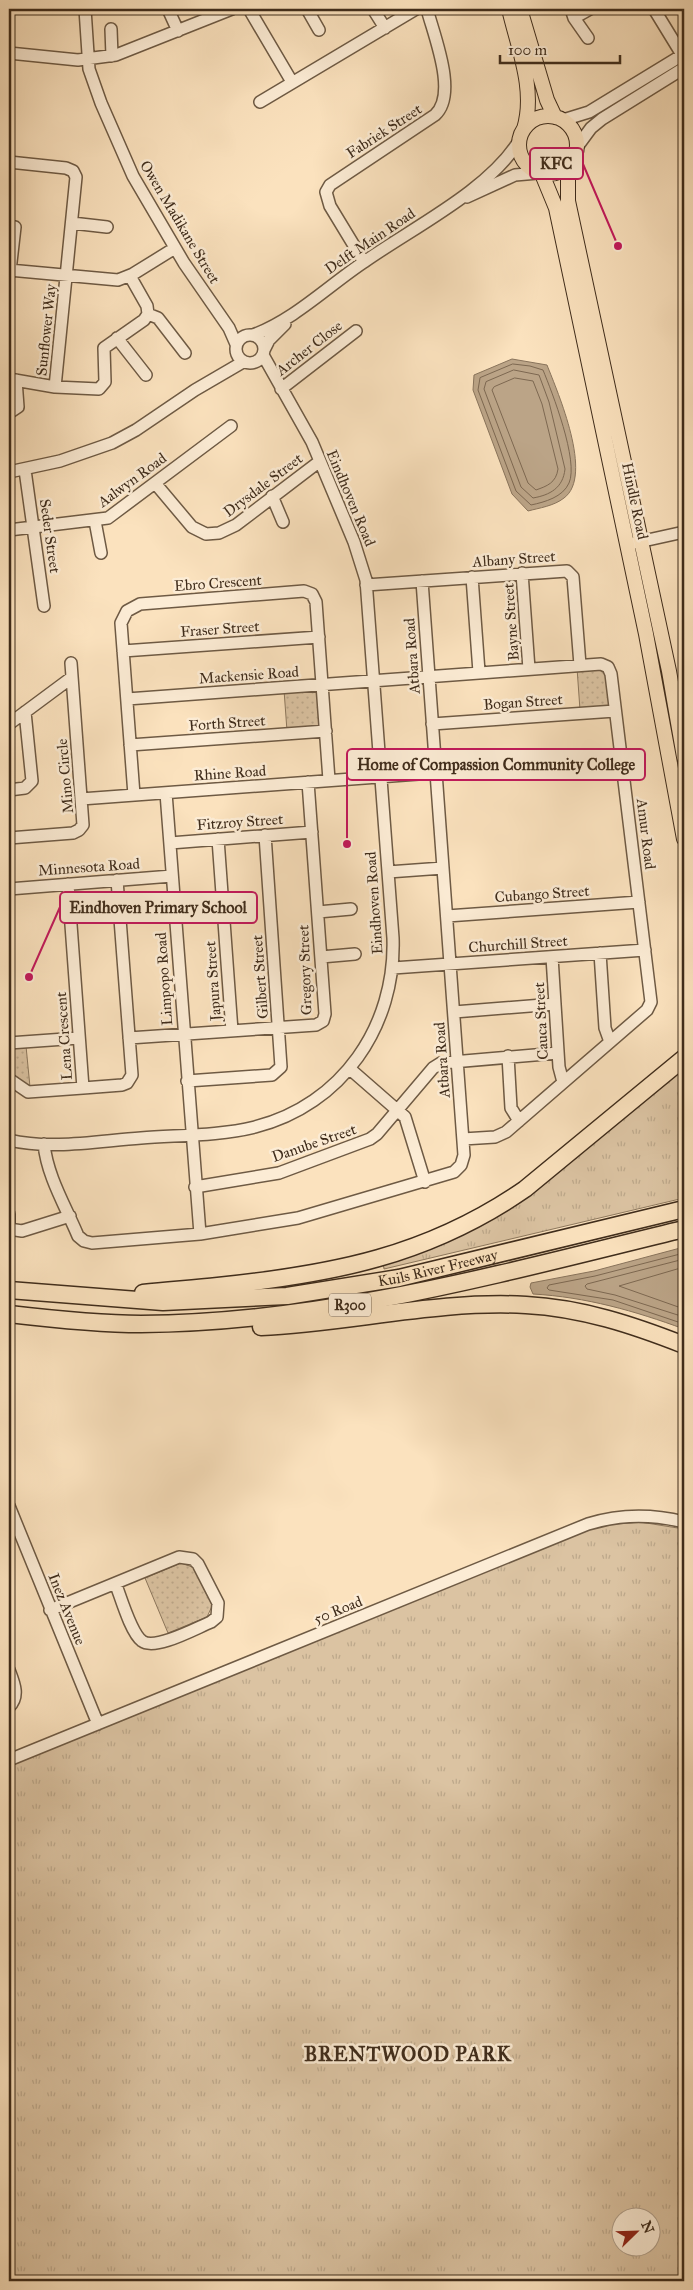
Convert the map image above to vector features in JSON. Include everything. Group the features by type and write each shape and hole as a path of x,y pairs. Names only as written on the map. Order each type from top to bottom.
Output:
{"highway":[{"path":"118,1299 144,1293 218,1286 321,1272 401,1252 451,1233 499,1207 525,1189 684,1058"},
{"name":"Kuils River Freeway","path":"9,1290 163,1302 218,1301 330,1290 399,1278 684,1209"},
{"name":"Kuils River Freeway","path":"9,1314 92,1322 165,1323 263,1316 392,1298 684,1229"},
{"path":"165,1323 197,1330 268,1327 466,1306 525,1305 577,1311 614,1320 684,1345"}],"main road":[{"path":"509,9 528,88 528,114 522,135 521,156 531,169 540,173 552,174 562,171 575,154 574,131 559,118 546,100 520,9"},
{"path":"522,135 538,118 559,118"},
{"name":"Hindle Road","path":"575,154 568,180 568,201 634,543 646,634 684,839"},
{"name":"Hindle Road","path":"540,173 556,208 634,543 669,671 684,757"}],"street":[{"name":"Owen Madikane Street","path":"85,9 88,58 98,96 132,176 175,248 215,306 236,346"},
{"path":"168,9 178,31"},
{"path":"9,53 78,60 112,56 135,49 232,9"},
{"path":"249,9 292,82"},
{"path":"307,9 319,30"},
{"path":"373,9 385,28"},
{"path":"260,102 416,9"},
{"name":"Fabriek Street","path":"364,262 330,206 326,192 330,185 435,115 443,106 446,91 441,61 427,9"},
{"path":"588,38 573,14 590,9"},
{"path":"559,118 588,112 684,55 654,9"},
{"path":"111,29 112,56"},
{"path":"575,154 591,128 602,119 684,68"},
{"name":"Delft Main Road","path":"250,335 302,307 364,262 456,202 506,160 522,135"},
{"name":"Sunflower Way","path":"9,162 66,168 73,171 76,180 55,387"},
{"name":"Delft Main Road","path":"456,202 515,176 540,173"},
{"path":"72,223 107,226"},
{"path":"15,227 10,270 113,281 130,276 175,248"},
{"path":"9,413 18,407 13,379 55,387 93,390 102,388 105,379 103,351 106,346 144,320 148,314 147,306 130,276"},
{"name":"Owen Madikane Street","path":"215,306 250,335"},
{"name":"Delft Main Road","path":"263,353 268,340 302,307"},
{"path":"148,314 158,318 185,353"},
{"name":"Archer Close","path":"280,387 356,331"},
{"path":"9,472 60,462 112,443 151,420 195,390 246,363 258,362 263,353 261,341 250,335 239,340 226,361 204,379 195,390"},
{"path":"117,338 146,375"},
{"path":"236,346 237,356 246,363"},
{"name":"Eindhoven Road","path":"9,1140 44,1144 191,1134 240,1130 279,1119 313,1101 350,1069 367,1045 380,1020 388,995 392,968 393,938 366,585 357,548 320,461 304,427 280,387 263,353"},
{"name":"Eindhoven Road","path":"246,363 280,387"},
{"name":"Aalwyn Road","path":"9,530 96,521 112,516 231,426"},
{"name":"Drysdale Street","path":"155,483 181,517 192,527 206,534 219,533 231,528 320,461"},
{"name":"Seder Street","path":"25,470 44,606"},
{"path":"272,496 283,522"},
{"path":"96,521 101,553"},
{"path":"634,543 684,532"},
{"name":"Albany Street","path":"366,585 565,570 572,574 580,665"},
{"name":"Bayne Street","path":"522,573 529,669"},
{"path":"472,577 479,672"},
{"name":"Atbara Road","path":"44,1144 48,1165 78,1236 89,1243 200,1234 298,1218 425,1182 450,1174 458,1169 464,1158 463,1139 422,581"},
{"name":"Ebro Crescent","path":"134,795 121,623 127,611 135,605 295,592 307,592 314,596 319,637 329,780"},
{"name":"Fraser Street","path":"123,651 319,637"},
{"name":"Mino Circle","path":"9,838 76,832 83,822 71,678 72,663"},
{"name":"Amur Road","path":"373,680 601,664 608,667 610,672 651,996 650,1005 564,1082 498,1136 463,1139"},
{"path":"9,724 71,678"},
{"name":"Mackensie Road","path":"127,699 373,680"},
{"name":"Bogan Street","path":"432,724 616,711"},
{"path":"9,790 25,788 32,781 25,712"},
{"name":"Forth Street","path":"130,746 326,731"},
{"name":"Rhine Road","path":"82,799 621,759"},
{"name":"Gregory Street","path":"129,1038 316,1025 323,1021 325,1014 308,782"},
{"name":"Limpopo Road","path":"166,792 191,1134"},
{"name":"Fitzroy Street","path":"170,843 312,832"},
{"name":"Gilbert Street","path":"187,1081 276,1074 282,1065 265,836"},
{"name":"Japura Street","path":"218,839 232,1031"},
{"path":"388,872 443,868"},
{"name":"Minnesota Road","path":"9,888 172,876"},
{"name":"Lena Crescent","path":"68,884 83,1088 122,1085 129,1081 132,1075 117,880"},
{"name":"Cubango Street","path":"447,916 639,902"},
{"path":"318,912 351,909"},
{"name":"Churchill Street","path":"392,968 645,950"},
{"path":"600,953 605,1028 610,1042"},
{"path":"321,957 355,954"},
{"name":"Cauca Street","path":"552,956 558,1053 560,1073 564,1082"},
{"path":"454,1012 555,1004"},
{"path":"9,1043 79,1038"},
{"name":"Danube Street","path":"195,1187 279,1173 360,1143 377,1134 436,1065 445,1061 558,1053"},
{"path":"508,1056 512,1108 518,1121"},
{"path":"350,1069 397,1110 408,1123 425,1182"},
{"path":"9,1079 28,1092 83,1088"},
{"path":"191,1134 200,1234"},
{"path":"9,1214 9,1224"},
{"path":"9,1229 22,1231 70,1216"},
{"name":"Inez Avenue","path":"9,1506 98,1724"},
{"name":"50 Road","path":"9,1760 588,1524 623,1516 665,1517 684,1522"},
{"path":"50,1610 179,1557 193,1559 198,1564 218,1603 217,1617 211,1622 158,1644 147,1644 136,1635 116,1584"},
{"path":"9,1670 16,1694 15,1700 9,1707"}],"green space":[{"path":"577,668 605,668 611,703 609,707 580,710"},
{"path":"284,690 318,690 320,727 287,731"},
{"path":"26,1046 30,1087 9,1074 9,1048"},
{"path":"684,1066 684,1198 384,1269 383,1263 441,1245 475,1228 507,1208 538,1187 598,1140"},
{"path":"640,1522 684,1529 684,2281 9,2281 9,1766 590,1529 614,1524"},
{"path":"181,1563 195,1568 213,1604 207,1617 168,1633 145,1578"}],"water":[{"path":"512,359 547,365 559,394 575,454 576,472 572,487 564,498 551,505 528,511 512,494 473,390 474,375"},
{"path":"684,1247 684,1329 610,1306 572,1298 533,1294 530,1287 531,1283 594,1271"}],"place":[{"name":"KFC","path":"618,246"},
{"name":"Home of Compassion Community College","path":"347,844"},
{"name":"Eindhoven Primary School","path":"29,977"}],"district":[{"name":"BRENTWOOD PARK","path":"408,2054"}]}
